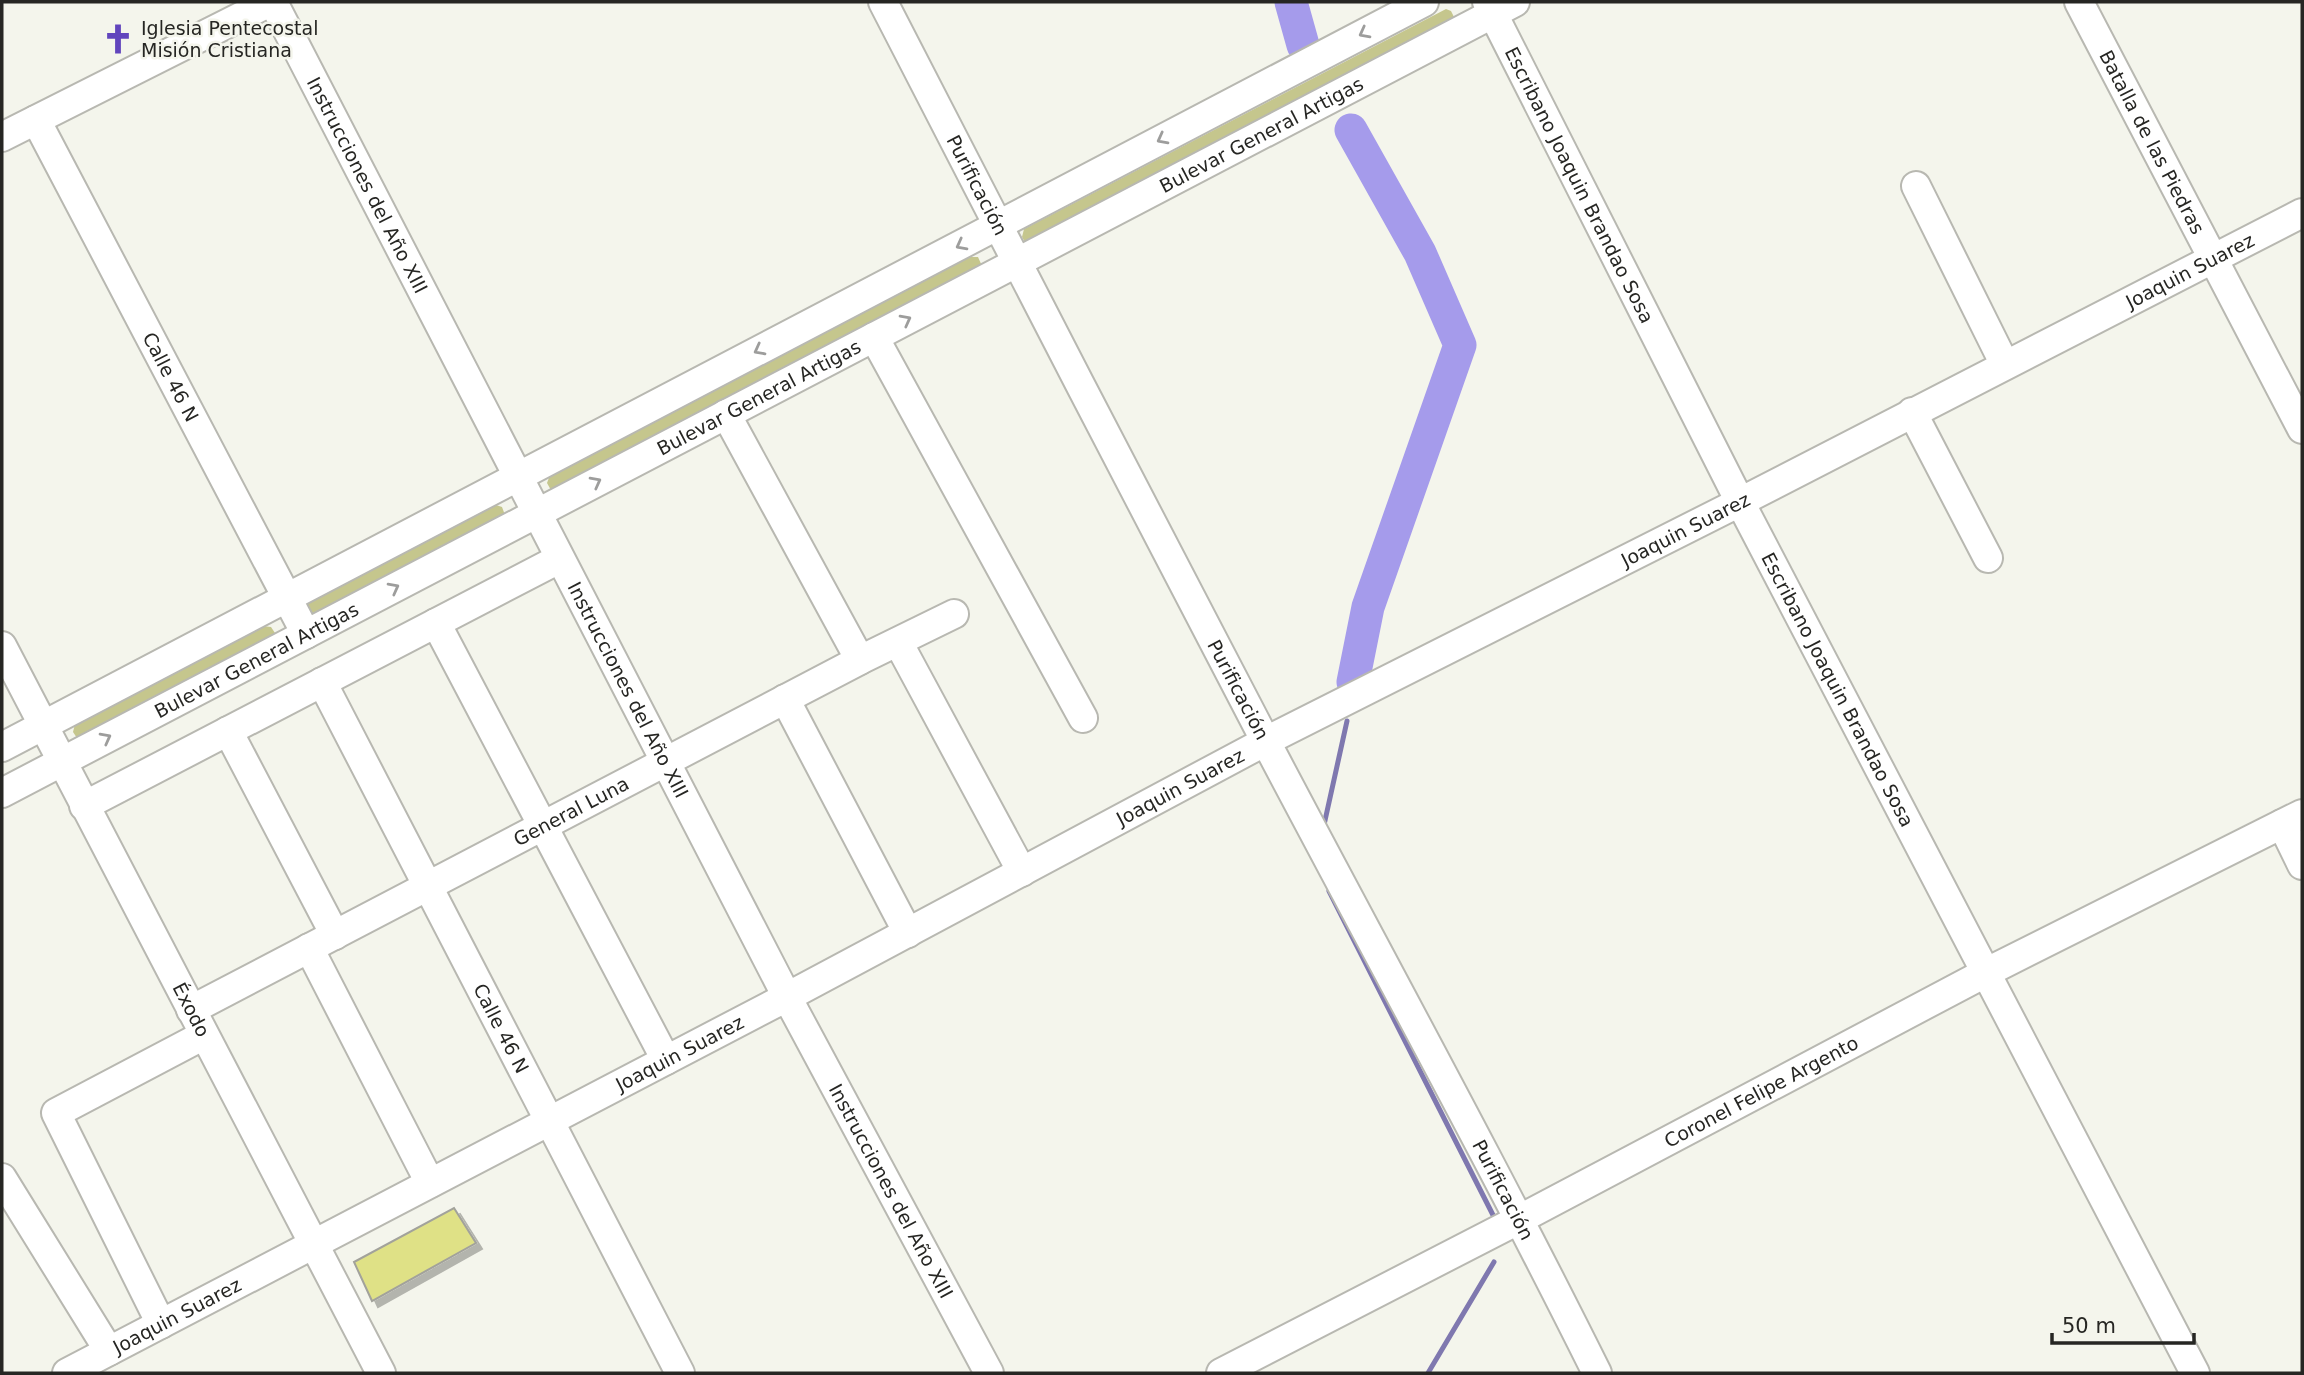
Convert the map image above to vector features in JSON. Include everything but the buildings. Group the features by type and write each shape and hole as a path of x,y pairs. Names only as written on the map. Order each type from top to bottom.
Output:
{"street":[{"path":"2,137 271,2"},
{"name":"Instrucciones del Año XIII","path":"271,2 787,997 989,1373"},
{"name":"Purificación","path":"883,2 1266,741 1520,1219 1597,1373"},
{"name":"Bulevar General Artigas","path":"2,747 1424,2"},
{"name":"Batalla de las Piedras","path":"2079,2 2302,429"},
{"name":"Bulevar General Artigas","path":"2,793 874,337 1498,6"},
{"name":"Escribano Joaquin Brandao Sosa","path":"1498,6 1740,502 2195,1373"},
{"name":"Calle 46 N","path":"36,120 306,634"},
{"path":"1916,186 2005,365"},
{"name":"Joaquin Suarez","path":"74,1371 787,997 1266,741 1740,502 2302,213"},
{"path":"874,337 1083,718"},
{"path":"1912,412 1988,558"},
{"path":"726,414 860,660"},
{"path":"84,806 559,559"},
{"name":"General Luna","path":"161,1324 55,1113 309,948 860,660 954,614"},
{"path":"436,623 666,1060"},
{"path":"898,642 1022,872"},
{"name":"Éxodo","path":"2,646 381,1373"},
{"name":"Calle 46 N","path":"322,682 680,1373"},
{"path":"785,699 908,933"},
{"path":"228,731 335,935"},
{"path":"2292,819 2302,865"},
{"name":"Coronel Felipe Argento","path":"1221,1373 1520,1219 1987,972 2292,819"},
{"path":"309,948 430,1183"},
{"path":"2,1178 109,1351"}],"green space":[{"path":"1446,9 1451,11 1455,19 1026,244 1022,237 1024,229"},
{"path":"968,257 978,257 982,266 552,492 547,483 550,475"},
{"path":"496,505 502,507 505,515 315,617 309,616 305,609 309,601"},
{"path":"263,626 271,627 275,633 273,640 77,738 73,732 75,724"}],"waterway":[{"path":"1291,2 1303,45"},
{"path":"1351,130 1420,253 1460,345 1368,607 1353,682"},
{"path":"1324,825 1347,721"},
{"path":"1329,891 1495,1219"},
{"path":"1428,1373 1494,1262"}],"place":[{"name":"Iglesia Pentecostal Misión Cristiana","path":"118,39"}]}
